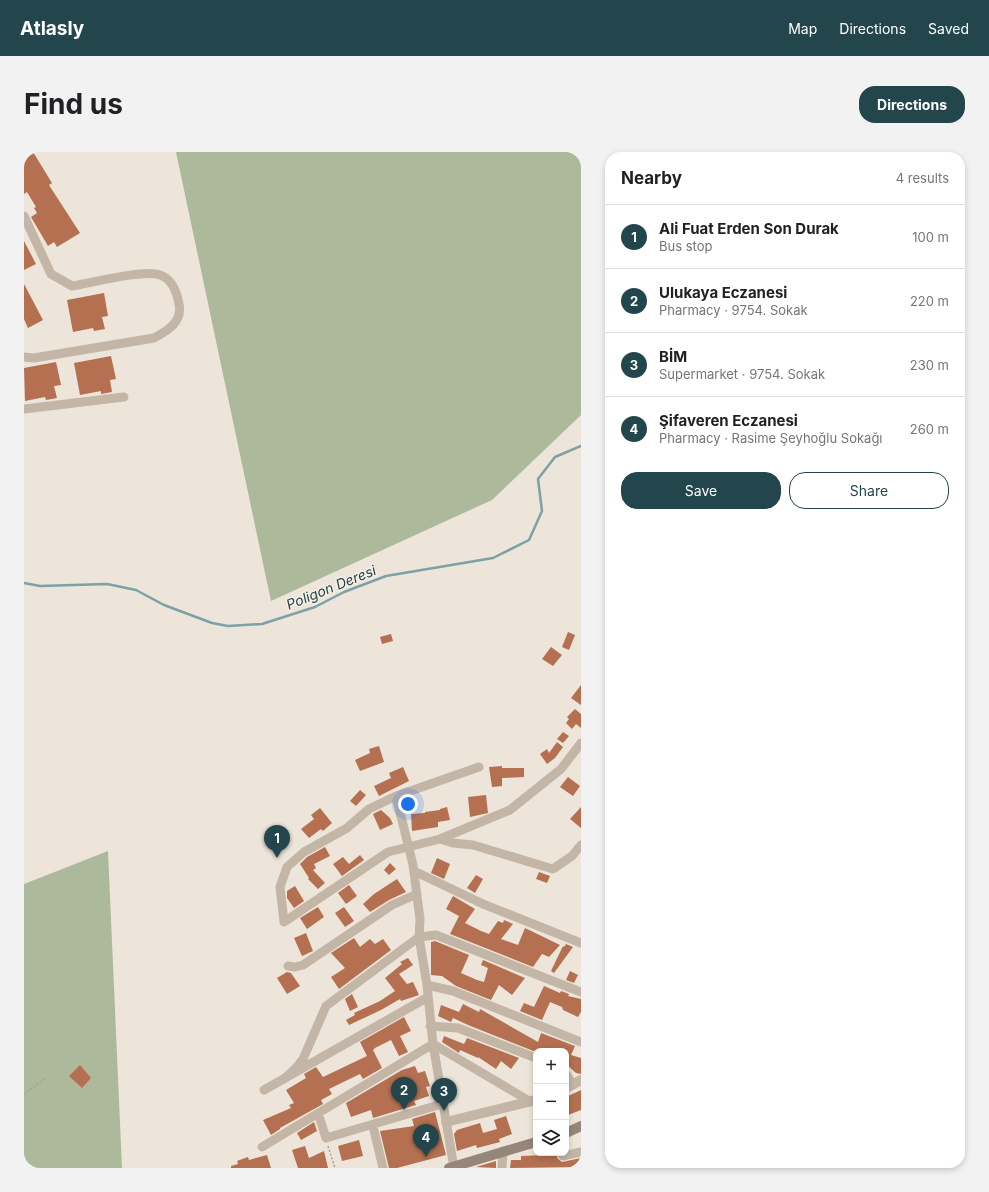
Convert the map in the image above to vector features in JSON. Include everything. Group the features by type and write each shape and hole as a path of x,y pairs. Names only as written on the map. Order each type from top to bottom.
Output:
{"main road":[{"path":"569,1132 581,1126"},
{"path":"452,1168 533,1143"}],"street":[{"path":"24,216 52,274 63,281 72,286 146,273 160,275 170,282 177,293 180,309 176,323 168,330 154,338 34,358 24,356"},
{"path":"24,409 124,397"},
{"path":"479,767 396,796 369,809 347,828 304,852 287,866 280,887 284,922 388,852 440,839 510,810 561,768 581,743"},
{"path":"396,796 414,871 420,919 418,937 427,985 430,1026 452,1168"},
{"path":"440,839 453,843 473,845 553,869 572,856 581,845"},
{"path":"414,871 484,904 581,944"},
{"path":"288,966 294,967 304,965 392,905 417,894"},
{"path":"285,1078 303,1059 326,1006 418,937 436,936 581,992"},
{"path":"427,985 453,991 581,1042"},
{"path":"264,1090 428,997"},
{"path":"430,1026 458,1028 533,1057"},
{"path":"433,1044 533,1101"},
{"path":"262,1146 318,1114 433,1044"},
{"path":"446,1122 533,1101"},
{"path":"318,1114 326,1138 373,1126 442,1104"},
{"path":"373,1126 383,1168"},
{"path":"502,1168 503,1152"},
{"path":"569,1155 581,1152"}],"path":[{"path":"24,1094 46,1078"},
{"path":"326,1138 335,1168"}],"green space":[{"path":"176,152 581,152 581,415 492,500 271,601"},
{"path":"108,851 122,1168 24,1168 24,884"}],"building":[{"path":"24,152 33,152 52,183 49,185 80,233 57,247 54,242 48,246 31,217 37,213 34,208 36,207 27,192 24,194"},
{"path":"24,241 36,264 24,270"},
{"path":"24,284 43,320 28,328 24,319"},
{"path":"104,293 108,316 102,317 105,329 94,331 93,328 73,332 67,300"},
{"path":"111,356 116,379 110,380 112,392 101,394 101,391 80,395 74,363"},
{"path":"56,362 61,385 54,386 57,398 46,400 45,397 25,401 24,368"},
{"path":"568,632 575,635 569,650 562,647"},
{"path":"391,634 393,641 382,644 380,637"},
{"path":"551,647 562,655 553,666 542,659"},
{"path":"581,685 581,705 571,698"},
{"path":"575,709 581,714 581,728 576,724 572,729 566,723 569,719 567,717"},
{"path":"563,732 569,736 563,743 557,739"},
{"path":"557,742 563,747 555,758 547,764 540,754 547,749 549,753"},
{"path":"379,746 384,762 360,771 355,760 370,753 369,749"},
{"path":"502,766 502,768 524,768 524,777 502,778 502,786 492,787 489,767"},
{"path":"403,767 409,781 379,796 374,786 391,778 389,773"},
{"path":"568,777 580,786 573,796 560,787"},
{"path":"360,790 366,795 356,806 350,801"},
{"path":"486,795 488,813 470,817 468,797"},
{"path":"447,807 450,820 438,822 438,827 412,831 411,814 425,813"},
{"path":"581,807 581,828 570,819"},
{"path":"320,808 332,823 323,831 321,829 309,838 301,829 314,819 311,815"},
{"path":"381,810 390,818 393,824 380,830 373,814"},
{"path":"325,847 330,856 314,864 316,868 313,870 325,883 318,889 308,879 309,878 300,864 307,857"},
{"path":"360,855 364,860 342,876 333,864 343,857 349,864"},
{"path":"437,858 450,864 444,879 431,873"},
{"path":"390,863 396,869 389,875 384,870"},
{"path":"539,872 550,876 547,883 536,879"},
{"path":"476,875 483,879 475,893 467,888"},
{"path":"397,879 406,892 389,900 370,912 363,904 374,894"},
{"path":"349,885 357,896 346,904 338,893"},
{"path":"295,886 304,901 294,908 287,898 287,891"},
{"path":"453,896 475,909 465,923 481,931 489,934 498,921 503,923 504,920 513,924 501,939 518,945 525,928 560,945 549,957 542,954 533,967 450,934 459,916 446,909"},
{"path":"318,907 324,917 307,929 300,918"},
{"path":"344,907 354,921 345,927 335,913"},
{"path":"306,933 313,951 302,956 294,938"},
{"path":"354,938 360,947 370,939 375,944 383,939 391,950 339,989 331,977 345,968 331,953"},
{"path":"435,941 469,955 461,973 477,980 484,982 488,968 481,965 483,960 525,978 512,995 499,985 491,1000 456,986 442,976 431,975 431,942"},
{"path":"566,944 573,947 554,973 551,971 563,946 564,947"},
{"path":"408,958 413,965 399,974 407,984 413,982 419,995 401,1001 400,999 349,1025 346,1020 355,1015 354,1013 380,1001 395,991 385,978 402,964 400,962"},
{"path":"570,971 578,975 574,983 566,980"},
{"path":"287,972 291,973 300,986 287,994 277,978"},
{"path":"544,986 560,993 561,991 569,994 568,996 581,999 581,1012 578,1017 563,1010 562,1007 550,1002 542,1020 520,1011 524,1003 534,1007"},
{"path":"352,994 358,1007 350,1011 345,999"},
{"path":"463,1004 479,1012 480,1009 538,1042 541,1033 575,1046 571,1055 581,1058 581,1074 576,1073 569,1067 569,1048 533,1048 533,1051 453,1018 451,1022 438,1016 441,1005 459,1012"},
{"path":"404,1017 411,1031 400,1036 408,1052 399,1056 391,1040 375,1048 373,1050 382,1068 363,1079 360,1074 329,1089 332,1094 321,1100 323,1104 280,1128 271,1135 263,1120 291,1108 289,1105 294,1103 286,1090 306,1078 304,1074 316,1067 323,1077 367,1056 360,1042"},
{"path":"444,1036 464,1044 467,1038 519,1058 511,1069 501,1061 496,1069 478,1057 460,1050 459,1053 442,1042"},
{"path":"80,1065 91,1078 82,1088 69,1076"},
{"path":"415,1066 418,1073 425,1071 430,1086 426,1087 429,1096 414,1101 416,1105 373,1118 371,1110 351,1117 346,1103 402,1070"},
{"path":"581,1090 581,1110 569,1115 569,1096"},
{"path":"435,1112 446,1155 397,1168 389,1168 380,1131 414,1126 412,1119"},
{"path":"506,1116 512,1134 499,1139 500,1142 477,1148 476,1145 457,1151 454,1134 457,1130 480,1123 483,1133 497,1129 494,1120"},
{"path":"314,1122 317,1131 301,1140 297,1133"},
{"path":"359,1140 363,1156 342,1161 338,1146"},
{"path":"305,1146 309,1158 324,1151 328,1168 298,1168 292,1150"},
{"path":"267,1155 271,1168 231,1168 231,1166 238,1164 237,1161 248,1157 249,1160"},
{"path":"521,1156 557,1156 557,1158 562,1162 581,1158 581,1167 510,1168 511,1160 521,1160"},
{"path":"496,1161 496,1168 476,1167"}],"waterway":[{"name":"Poligon Deresi","path":"24,583 40,586 107,584 136,590 164,605 212,623 228,626 262,624 315,607 344,592 386,576 493,558 529,540 542,511 538,479 555,457 581,446"}],"place":[{"name":"Ali Fuat Erden Son Durak","path":"277,858"},
{"name":"Ulukaya Eczanesi","path":"404,1110"},
{"name":"BİM","path":"444,1111"},
{"name":"Şifaveren Eczanesi","path":"426,1157"}]}
